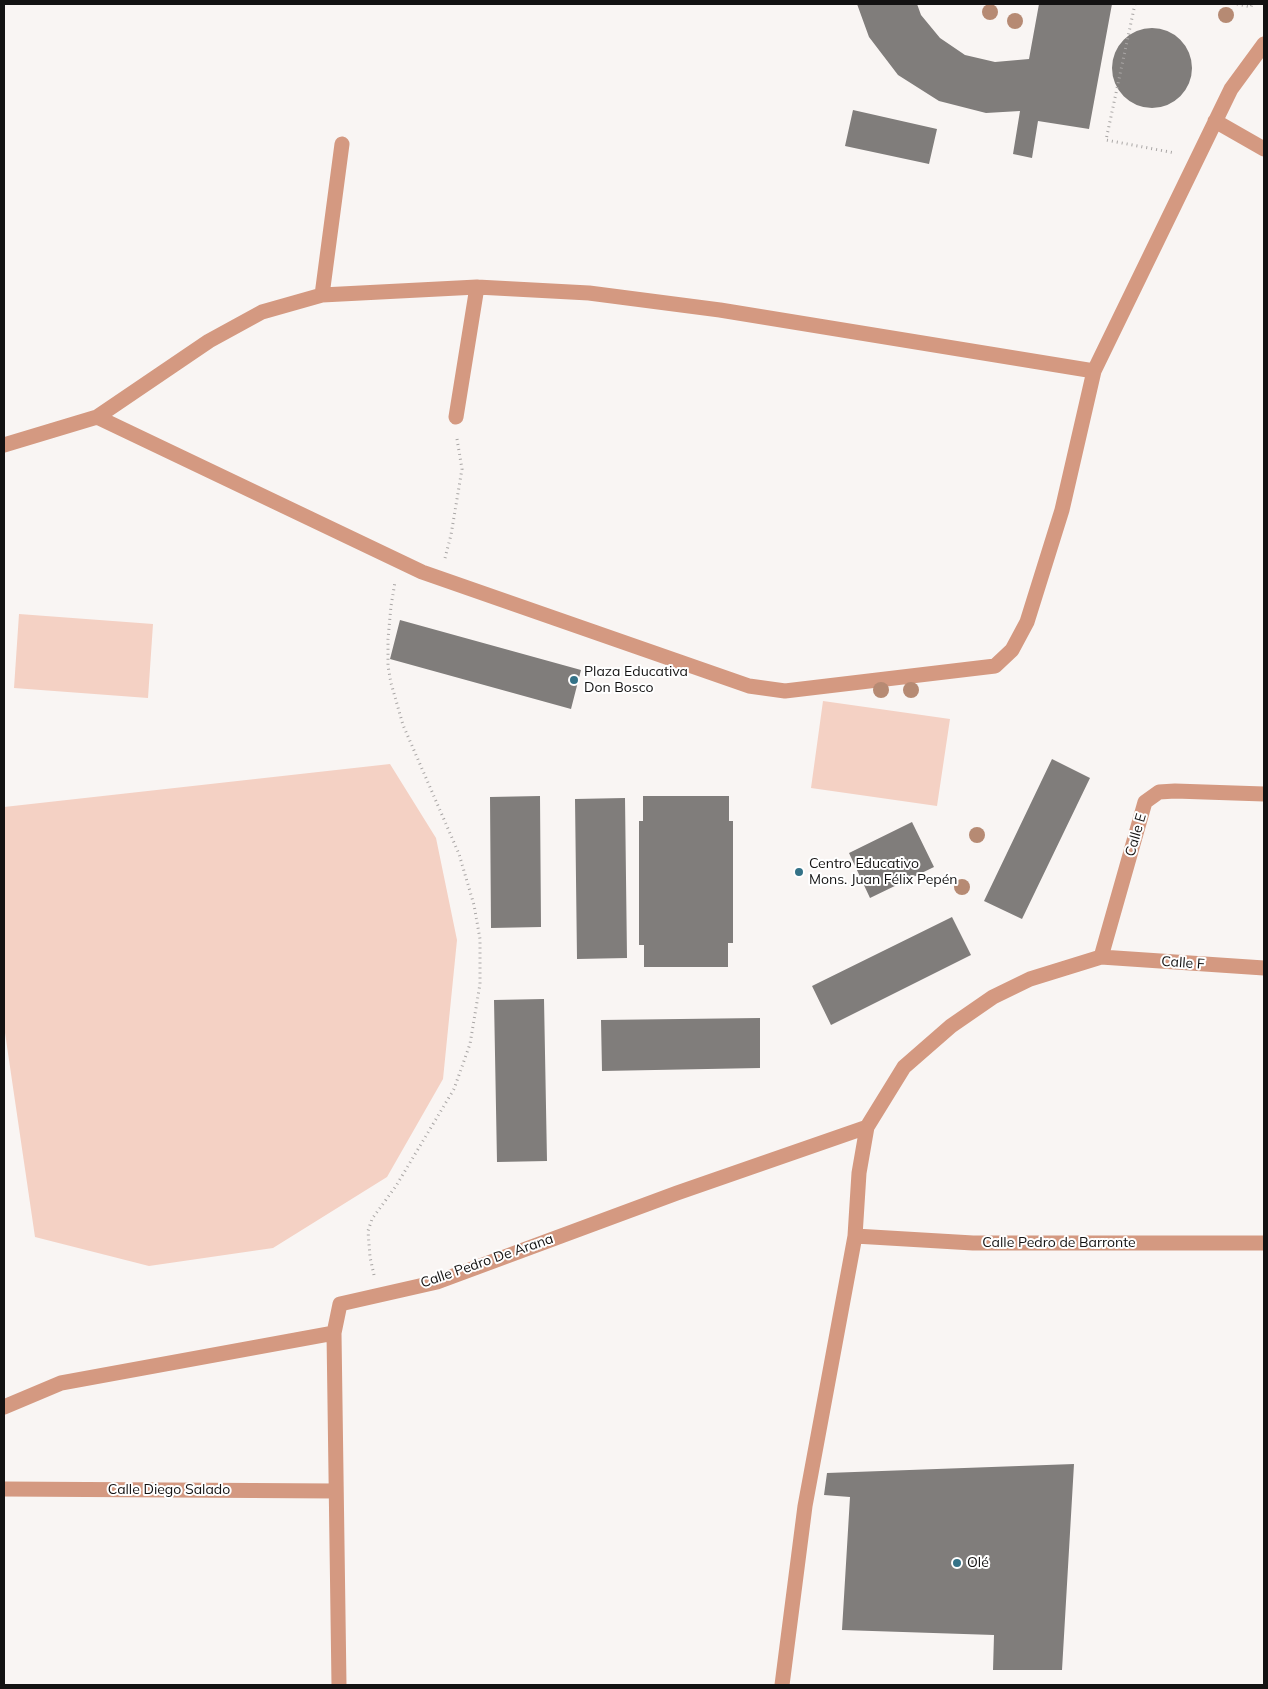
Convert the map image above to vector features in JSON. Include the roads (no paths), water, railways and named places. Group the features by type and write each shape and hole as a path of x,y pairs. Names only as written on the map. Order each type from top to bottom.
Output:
{"street":[{"path":"97,418 422,572 749,686 785,692 995,666 1012,650 1028,622 1062,510 1094,371 1231,89 1264,44"},
{"path":"1215,121 1264,149"},
{"path":"322,295 342,144"},
{"path":"4,445 97,418 209,340 262,312 322,295 477,287 589,293 720,310 1094,371"},
{"path":"456,418 477,287"},
{"name":"Calle E","path":"1102,957 1145,802 1159,792 1264,794"},
{"path":"782,1685 805,1506 855,1236 859,1173 867,1127 904,1067 951,1026 993,997 1030,979 1102,957"},
{"name":"Calle F","path":"1102,957 1264,968"},
{"name":"Calle Pedro De Arana","path":"334,1333 340,1304 437,1282 677,1193 867,1127"},
{"name":"Calle Pedro de Barronte","path":"855,1236 973,1243 1264,1243"},
{"path":"4,1407 61,1383 334,1333 339,1685"},
{"name":"Calle Diego Salado","path":"4,1489 335,1491"}],"place":[{"name":"Plaza Educativa Don Bosco","path":"574,680"},
{"name":"Centro Educativo Mons. Juan Félix Pepén","path":"799,872"},
{"name":"Olé","path":"957,1563"}]}
